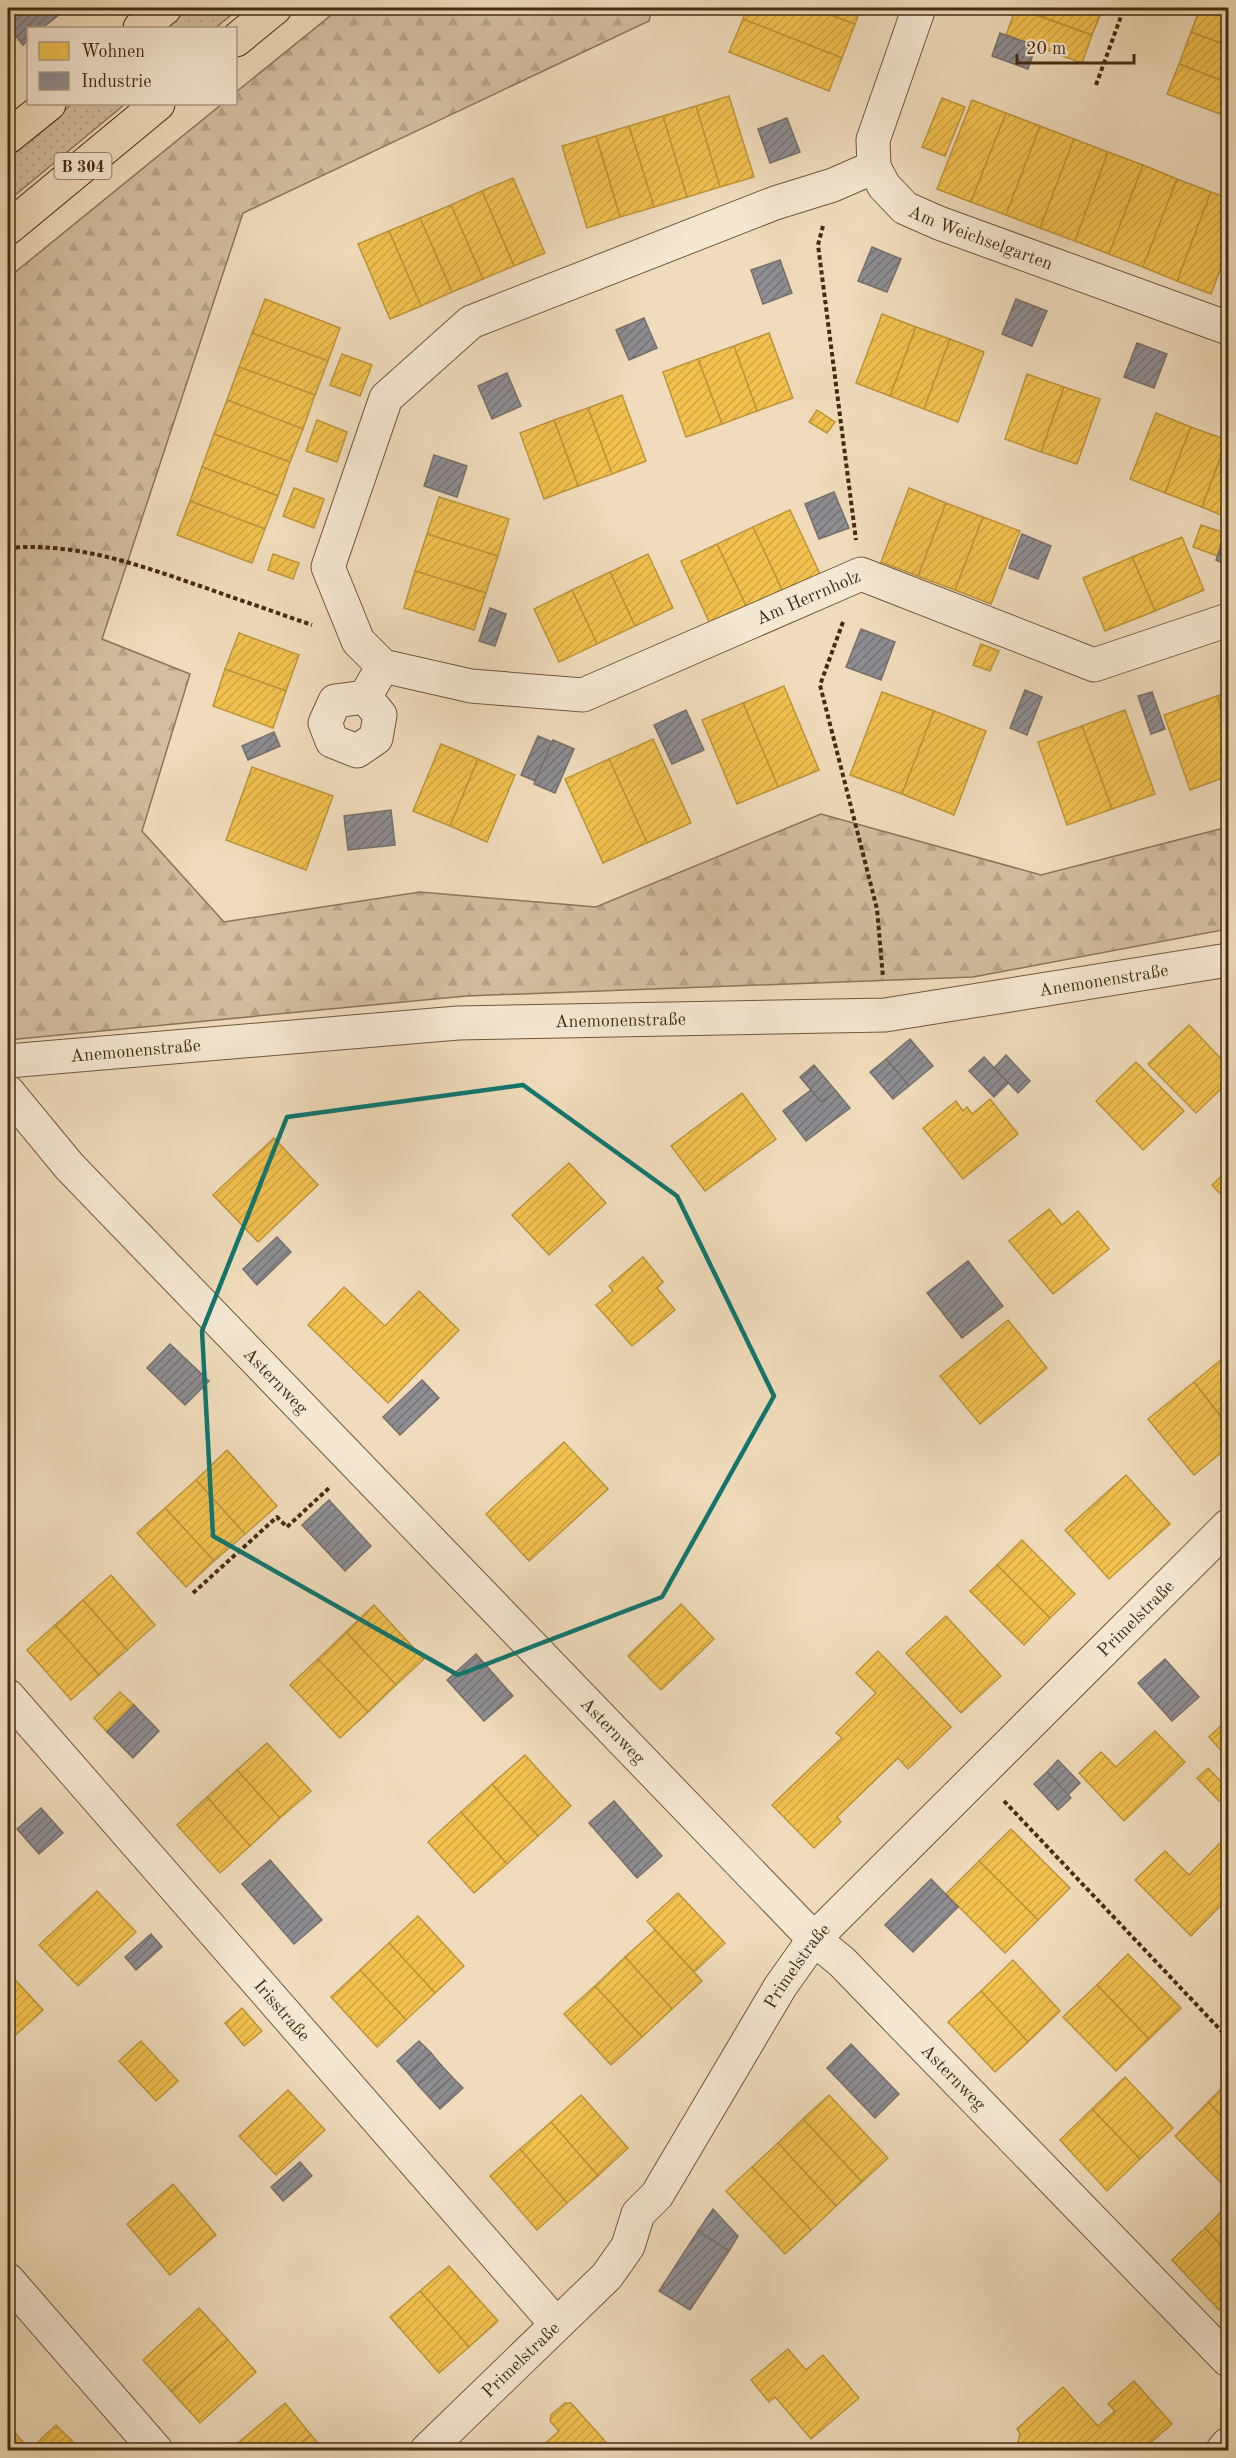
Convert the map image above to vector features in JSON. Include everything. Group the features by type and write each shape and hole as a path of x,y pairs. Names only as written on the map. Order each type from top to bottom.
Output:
{"main road":[{"path":"141,27 165,8"},
{"path":"237,39 274,8"},
{"path":"8,137 48,105"},
{"name":"B 304","path":"8,228 157,105"}],"street":[{"path":"364,697 383,666 358,641 327,567 386,398 471,322 775,203 833,185 874,167 873,140 919,8"},
{"name":"Am Weichselgarten","path":"874,167 884,186 904,208 939,223 1228,328"},
{"name":"Am Herrnholz","path":"383,666 471,686 583,695 861,574 1094,665 1228,620"},
{"name":"Anemonenstraße","path":"8,1061 458,1023 885,1015 1228,960"},
{"name":"Asternweg","path":"8,1092 69,1166 814,1939 843,1962 1228,2360"},
{"name":"Primelstraße","path":"427,2451 607,2276 628,2246 638,2214 657,2195 780,1987 814,1939 1228,1526"},
{"name":"Irisstraße","path":"8,1696 556,2324"},
{"path":"8,2280 156,2451"},
{"path":"1223,2451 1228,2444"}],"path":[{"path":"1096,85 1124,8"},
{"path":"833,185 818,245 861,574 820,685 877,909 885,1015"},
{"path":"8,548 36,545 97,553 171,576 358,641"},
{"path":"193,1593 277,1517 287,1527 333,1484"},
{"path":"1002,1800 1228,2037"}],"highlighted area":[{"path":"523,1085 677,1196 774,1396 662,1597 458,1675 213,1536 202,1331 287,1117"}],"green space":[{"path":"187,8 240,8 216,27 163,27"},
{"path":"340,8 652,8 649,21 243,213 102,639 190,674 142,831 224,922 420,892 596,907 821,814 1041,875 1228,827 1228,929 973,977 466,996 8,1040 8,278 221,105 237,105 237,91"},
{"path":"71,105 124,105 8,201 8,157"}],"building: Wohnen":[{"path":"747,8 812,8 855,24 842,58 743,19"},
{"path":"812,8 861,8 855,24"},
{"path":"1016,8 1092,35 1082,63 1006,35"},
{"path":"1019,8 1103,8 1092,35"},
{"path":"1200,8 1228,10 1228,46 1191,32"},
{"path":"743,19 842,58 829,91 729,52"},
{"path":"1191,32 1228,46 1228,83 1179,64"},
{"path":"1179,64 1228,83 1228,117 1167,94"},
{"path":"729,96 754,177 720,187 696,106"},
{"path":"942,98 965,107 945,156 922,147"},
{"path":"972,100 1006,113 971,202 937,189"},
{"path":"696,106 720,187 687,197 663,116"},
{"path":"1006,113 1040,126 1006,215 971,202"},
{"path":"663,116 687,197 654,207 629,126"},
{"path":"629,126 654,207 620,217 596,136"},
{"path":"1040,126 1074,139 1040,228 1006,215"},
{"path":"596,136 620,217 587,228 562,146"},
{"path":"1074,139 1108,152 1075,241 1040,228"},
{"path":"1108,152 1143,165 1109,254 1075,241"},
{"path":"1143,165 1177,179 1143,267 1109,254"},
{"path":"513,178 545,253 514,266 482,191"},
{"path":"1177,179 1211,192 1177,281 1143,267"},
{"path":"482,191 514,266 483,279 451,205"},
{"path":"1211,192 1228,198 1228,249 1211,294 1177,281"},
{"path":"451,205 483,279 452,292 420,218"},
{"path":"420,218 452,292 421,306 389,231"},
{"path":"389,231 421,306 390,319 358,244"},
{"path":"265,299 340,328 328,361 252,333"},
{"path":"882,314 916,327 890,396 856,383"},
{"path":"916,327 950,339 924,409 890,396"},
{"path":"252,333 328,361 315,395 239,367"},
{"path":"769,333 793,398 757,411 734,346"},
{"path":"950,339 984,352 958,422 924,409"},
{"path":"734,346 757,411 722,424 698,359"},
{"path":"342,354 372,365 360,396 330,385"},
{"path":"698,359 722,424 686,437 663,372"},
{"path":"239,367 315,395 303,429 227,400"},
{"path":"1027,374 1064,387 1041,452 1005,439"},
{"path":"1064,387 1100,399 1077,464 1041,452"},
{"path":"622,395 646,461 612,474 588,408"},
{"path":"227,400 303,429 290,462 214,434"},
{"path":"588,408 612,474 578,486 554,420"},
{"path":"817,410 835,422 827,433 809,422"},
{"path":"1156,413 1191,427 1165,493 1130,479"},
{"path":"317,420 347,432 337,462 306,451"},
{"path":"554,420 578,486 544,499 520,433"},
{"path":"1191,427 1227,440 1202,507 1165,493"},
{"path":"214,434 290,462 278,496 202,467"},
{"path":"1228,441 1228,518 1202,507"},
{"path":"202,467 278,496 265,529 190,501"},
{"path":"294,488 324,499 314,528 283,516"},
{"path":"909,488 946,503 918,576 881,562"},
{"path":"439,497 509,519 498,556 427,534"},
{"path":"190,501 265,529 252,563 177,535"},
{"path":"946,503 983,517 955,590 918,576"},
{"path":"790,510 820,574 783,592 753,527"},
{"path":"983,517 1020,531 991,604 955,590"},
{"path":"1201,525 1225,533 1218,556 1193,547"},
{"path":"753,527 783,592 747,608 717,544"},
{"path":"427,534 498,556 486,593 415,571"},
{"path":"1182,537 1204,590 1155,611 1132,557"},
{"path":"717,544 747,608 711,626 681,561"},
{"path":"273,554 299,563 293,579 268,570"},
{"path":"648,554 673,608 635,626 610,572"},
{"path":"1132,557 1155,611 1105,631 1083,578"},
{"path":"415,571 486,593 474,630 404,608"},
{"path":"610,572 635,626 597,644 572,590"},
{"path":"572,590 597,644 559,662 534,609"},
{"path":"239,633 299,655 286,691 225,669"},
{"path":"981,644 999,651 990,671 973,665"},
{"path":"225,669 286,691 273,728 213,706"},
{"path":"784,686 819,770 778,787 743,703"},
{"path":"882,692 934,711 902,794 850,775"},
{"path":"1228,692 1228,730 1217,696"},
{"path":"1217,696 1228,730 1228,776 1190,790 1164,715"},
{"path":"743,703 778,787 737,804 702,720"},
{"path":"1125,710 1155,794 1112,809 1082,726"},
{"path":"934,711 986,731 954,815 902,794"},
{"path":"1082,726 1112,809 1067,825 1038,742"},
{"path":"653,739 691,823 647,843 609,759"},
{"path":"441,744 478,759 450,826 413,811"},
{"path":"478,759 515,775 487,842 450,826"},
{"path":"609,759 647,843 603,863 565,779"},
{"path":"252,767 333,796 306,870 226,840"},
{"path":"1189,1025 1228,1066 1228,1082 1196,1113 1148,1064"},
{"path":"1136,1062 1184,1111 1143,1150 1096,1101"},
{"path":"742,1093 776,1139 705,1191 671,1146"},
{"path":"990,1099 1018,1134 963,1179 923,1128 956,1101 963,1111 967,1107 972,1114"},
{"path":"274,1138 318,1185 258,1242 213,1195"},
{"path":"569,1163 606,1203 549,1255 512,1215"},
{"path":"1228,1170 1228,1202 1212,1185"},
{"path":"1049,1209 1062,1225 1078,1211 1109,1249 1053,1294 1009,1241"},
{"path":"643,1257 663,1282 657,1288 675,1310 632,1346 596,1305 613,1291 609,1286"},
{"path":"344,1287 385,1326 419,1291 459,1330 388,1403 308,1325"},
{"path":"1008,1320 1047,1368 980,1424 940,1376"},
{"path":"1228,1354 1228,1426 1194,1382"},
{"path":"1194,1382 1228,1426 1228,1447 1194,1475 1148,1419"},
{"path":"564,1442 608,1489 529,1561 486,1514"},
{"path":"227,1450 277,1506 245,1534 196,1480"},
{"path":"1126,1475 1170,1524 1109,1579 1065,1530"},
{"path":"196,1480 245,1534 214,1561 165,1508"},
{"path":"165,1508 214,1561 186,1587 137,1533"},
{"path":"1022,1540 1075,1594 1050,1618 997,1565"},
{"path":"997,1565 1050,1618 1024,1645 970,1591"},
{"path":"111,1575 155,1625 127,1650 83,1600"},
{"path":"83,1600 127,1650 99,1675 55,1625"},
{"path":"681,1604 714,1639 661,1690 628,1656"},
{"path":"374,1605 424,1659 396,1685 346,1632"},
{"path":"946,1616 1001,1676 961,1713 906,1653"},
{"path":"55,1625 99,1675 71,1700 27,1650"},
{"path":"346,1632 396,1685 368,1712 318,1659"},
{"path":"878,1651 951,1727 908,1769 898,1758 837,1817 841,1822 814,1848 772,1805 842,1738 836,1733 876,1693 856,1673"},
{"path":"318,1659 368,1712 340,1738 290,1685"},
{"path":"120,1692 134,1705 107,1732 94,1718"},
{"path":"1228,1719 1228,1758 1209,1737"},
{"path":"1155,1731 1185,1762 1124,1821 1079,1773 1101,1752 1116,1767"},
{"path":"267,1743 311,1791 280,1818 237,1770"},
{"path":"525,1755 571,1806 538,1836 492,1784"},
{"path":"1208,1768 1228,1789 1228,1793 1219,1801 1197,1778"},
{"path":"237,1770 280,1818 250,1846 207,1797"},
{"path":"492,1784 538,1836 507,1864 461,1812"},
{"path":"207,1797 250,1846 220,1873 177,1825"},
{"path":"461,1812 507,1864 474,1893 428,1842"},
{"path":"1011,1829 1070,1888 1038,1920 979,1861"},
{"path":"1221,1842 1228,1850 1228,1898 1191,1936 1135,1880 1165,1851 1189,1875"},
{"path":"979,1861 1038,1920 1005,1953 946,1894"},
{"path":"97,1891 136,1932 78,1986 39,1945"},
{"path":"678,1893 725,1943 694,1972 647,1921"},
{"path":"418,1916 464,1966 435,1993 389,1943"},
{"path":"655,1930 702,1981 672,2009 625,1957"},
{"path":"389,1943 435,1993 406,2020 360,1970"},
{"path":"1128,1954 1181,2008 1149,2039 1097,1985"},
{"path":"625,1957 672,2009 642,2037 595,1986"},
{"path":"1013,1960 1060,2011 1028,2042 981,1991"},
{"path":"360,1970 406,2020 377,2047 331,1997"},
{"path":"8,1972 43,2010 8,2042"},
{"path":"1097,1985 1149,2039 1116,2071 1063,2017"},
{"path":"595,1986 642,2037 611,2065 564,2014"},
{"path":"981,1991 1028,2042 995,2072 948,2022"},
{"path":"242,2008 262,2031 244,2046 225,2023"},
{"path":"141,2041 178,2081 156,2101 119,2061"},
{"path":"1125,2077 1173,2128 1140,2159 1092,2109"},
{"path":"1228,2082 1228,2123 1208,2102"},
{"path":"288,2090 325,2130 276,2175 239,2136"},
{"path":"581,2095 628,2148 598,2176 551,2122"},
{"path":"829,2095 888,2158 862,2182 803,2119"},
{"path":"1208,2102 1228,2123 1228,2190 1175,2136"},
{"path":"1092,2109 1140,2159 1107,2191 1060,2140"},
{"path":"803,2119 862,2182 836,2206 778,2143"},
{"path":"551,2122 598,2176 567,2203 520,2149"},
{"path":"778,2143 836,2206 811,2230 752,2167"},
{"path":"520,2149 567,2203 537,2230 490,2176"},
{"path":"752,2167 811,2230 785,2254 726,2191"},
{"path":"173,2184 216,2235 170,2275 127,2224"},
{"path":"1228,2205 1228,2253 1205,2228"},
{"path":"1205,2228 1228,2253 1228,2301 1219,2310 1172,2260"},
{"path":"449,2266 498,2321 469,2347 420,2291"},
{"path":"420,2291 469,2347 439,2373 390,2317"},
{"path":"199,2308 228,2340 171,2391 143,2360"},
{"path":"228,2340 256,2372 200,2423 171,2391"},
{"path":"788,2349 806,2370 823,2355 859,2398 811,2439 775,2397 769,2402 751,2380"},
{"path":"1134,2381 1172,2424 1142,2450 1035,2450 1031,2446 1023,2447 1018,2442 1020,2434 1017,2429 1063,2387 1098,2426 1115,2411 1108,2404"},
{"path":"285,2403 311,2435 293,2450 231,2449"},
{"path":"565,2403 571,2403 613,2450 540,2450 537,2446 541,2447 559,2431 550,2421 551,2415"},
{"path":"8,2425 30,2450 8,2450"},
{"path":"56,2425 81,2450 45,2450 37,2443"},
{"path":"311,2435 324,2450 293,2450"}],"building: Industrie":[{"path":"8,8 68,8 43,27 27,27 27,41 23,45 8,26"},
{"path":"1000,33 1036,46 1028,69 992,56"},
{"path":"787,118 800,152 770,163 758,129"},
{"path":"872,247 901,259 887,292 858,281"},
{"path":"780,260 792,293 763,304 751,270"},
{"path":"1016,299 1047,311 1032,346 1002,334"},
{"path":"644,318 657,348 629,360 616,330"},
{"path":"1137,343 1167,354 1154,388 1124,377"},
{"path":"507,373 521,406 492,419 478,386"},
{"path":"434,455 467,466 457,497 424,486"},
{"path":"834,492 849,528 819,539 805,504"},
{"path":"1228,529 1228,565 1216,560"},
{"path":"1022,534 1051,546 1038,579 1009,568"},
{"path":"490,608 506,614 495,646 479,641"},
{"path":"861,629 895,642 881,680 846,667"},
{"path":"1025,690 1042,697 1027,735 1010,728"},
{"path":"1152,692 1165,729 1151,734 1138,696"},
{"path":"686,710 704,750 672,764 654,725"},
{"path":"274,732 280,746 248,760 242,746"},
{"path":"538,736 552,742 535,781 521,775"},
{"path":"553,740 574,749 555,793 534,784"},
{"path":"391,810 395,845 348,850 344,816"},
{"path":"910,1039 933,1066 909,1086 886,1059"},
{"path":"1006,1055 1030,1081 1018,1093 994,1068"},
{"path":"984,1057 1008,1083 994,1097 969,1071"},
{"path":"886,1059 909,1086 893,1099 870,1072"},
{"path":"814,1065 836,1091 821,1102 800,1077"},
{"path":"811,1090 821,1102 836,1091 850,1108 806,1141 783,1111"},
{"path":"277,1237 291,1252 257,1285 243,1269"},
{"path":"968,1261 1003,1306 962,1338 927,1293"},
{"path":"170,1344 209,1381 185,1405 147,1368"},
{"path":"422,1380 439,1398 400,1435 383,1417"},
{"path":"329,1500 371,1546 345,1571 302,1525"},
{"path":"476,1654 513,1696 484,1721 447,1680"},
{"path":"1165,1659 1199,1697 1172,1721 1138,1683"},
{"path":"134,1705 159,1731 133,1758 107,1732"},
{"path":"1058,1760 1080,1783 1068,1795 1047,1772"},
{"path":"1047,1772 1071,1798 1058,1810 1034,1784"},
{"path":"614,1801 662,1856 637,1878 589,1823"},
{"path":"41,1808 63,1833 39,1854 17,1829"},
{"path":"270,1860 322,1920 294,1944 242,1884"},
{"path":"931,1879 958,1907 913,1952 885,1925"},
{"path":"151,1934 162,1947 136,1970 125,1957"},
{"path":"419,2041 431,2053 408,2073 397,2061"},
{"path":"851,2044 899,2094 875,2118 827,2068"},
{"path":"431,2053 441,2065 418,2085 408,2073"},
{"path":"441,2065 452,2077 429,2097 418,2085"},
{"path":"452,2077 463,2088 440,2109 429,2097"},
{"path":"300,2162 312,2176 283,2201 271,2187"},
{"path":"713,2209 738,2236 729,2251 698,2231"},
{"path":"698,2231 729,2251 690,2310 659,2291"}]}
